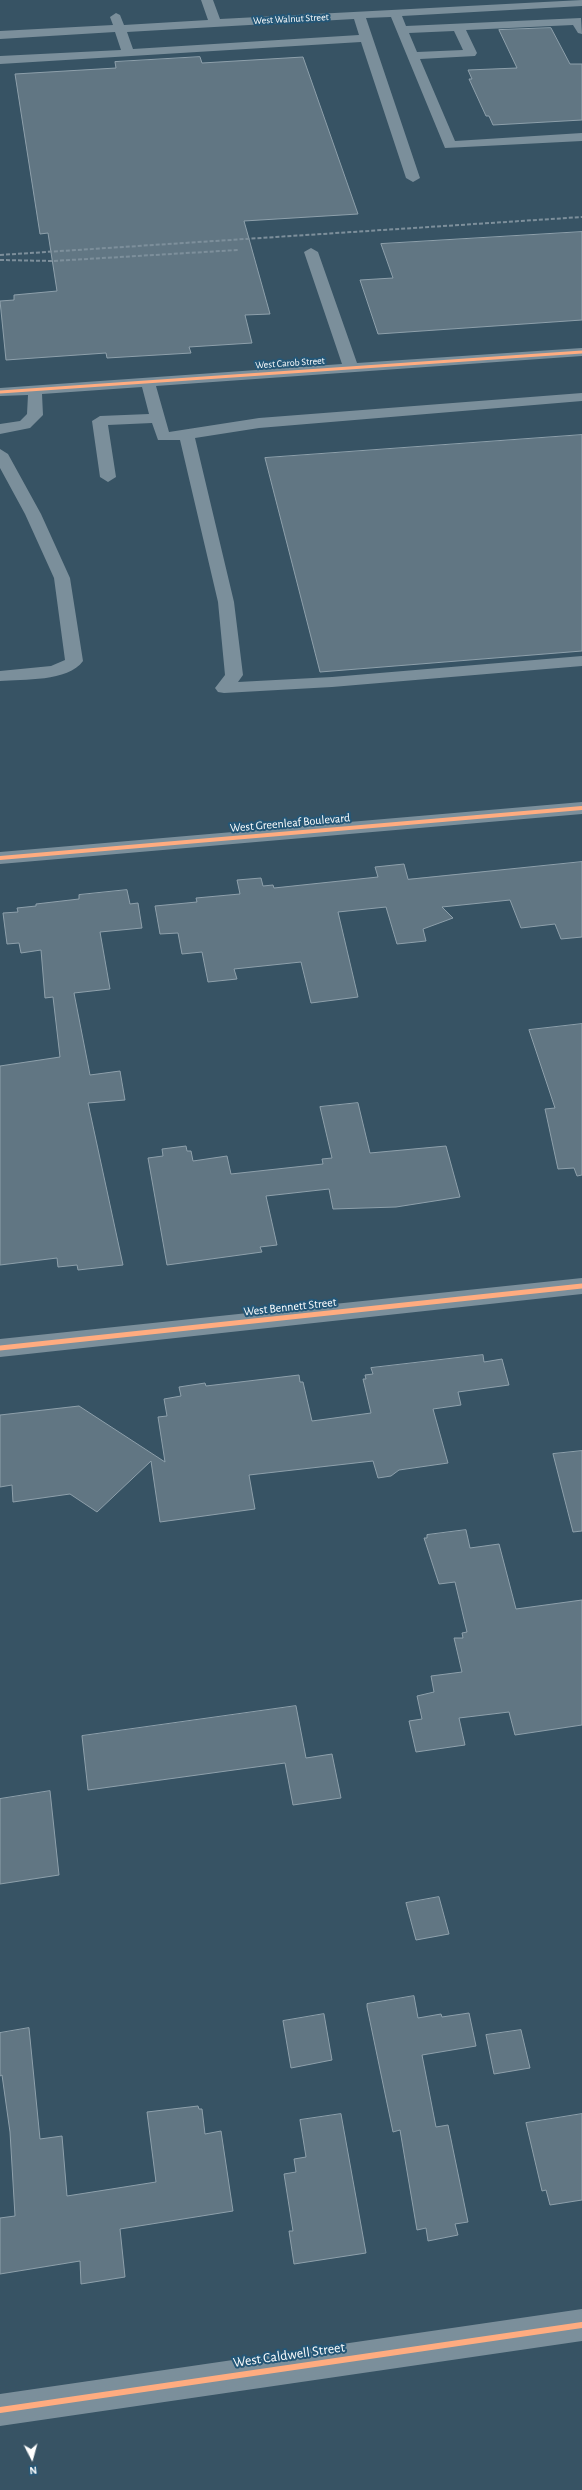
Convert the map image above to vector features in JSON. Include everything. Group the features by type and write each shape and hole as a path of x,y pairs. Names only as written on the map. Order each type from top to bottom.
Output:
{"street":[{"path":"207,0 213,17"},
{"name":"West Walnut Street","path":"0,35 32,28 213,17 283,8 422,0"},
{"path":"376,3 381,14"},
{"name":"West Walnut Street","path":"213,17 287,19 582,3"},
{"path":"283,8 287,19"},
{"path":"395,13 450,145 582,137"},
{"path":"360,15 366,38 414,178"},
{"path":"403,30 577,21 582,30"},
{"path":"117,23 128,53"},
{"name":"West Walnut Street","path":"0,24 32,28"},
{"path":"414,56 471,53 459,28"},
{"path":"0,60 366,38"},
{"path":"312,252 351,368"},
{"name":"West Carob Street","path":"0,392 582,352"},
{"path":"148,382 163,437 187,436 257,423 419,408 582,397"},
{"path":"0,429 25,425 35,415 35,389"},
{"path":"108,477 100,421 158,418"},
{"path":"187,436 226,602 234,674 224,688 332,682 582,661"},
{"path":"0,454 33,514 62,578 74,662 71,666 60,670 0,676"},
{"name":"West Greenleaf Boulevard","path":"0,858 582,808"},
{"name":"West Bennett Street","path":"0,1348 582,1286"},
{"name":"West Caldwell Street","path":"0,2410 582,2325"}],"building":[{"path":"551,28 570,64 582,64 582,120 493,125 489,116 486,116 469,79 472,79 468,70 517,68 499,30"},
{"path":"200,57 202,63 303,57 358,214 244,221 270,314 245,315 252,343 189,347 191,353 107,358 106,353 6,360 0,301 14,300 14,295 57,291 48,233 40,234 15,74 116,68 115,62"},
{"path":"582,232 582,320 378,334 360,280 393,278 381,244"},
{"path":"582,435 582,651 320,672 265,458"},
{"path":"582,862 582,937 561,939 555,924 521,928 510,900 442,907 453,918 423,929 426,941 397,944 386,907 338,912 358,997 311,1003 301,962 234,969 237,979 208,982 202,952 182,954 178,933 160,934 155,906 197,902 196,898 240,894 237,880 261,878 263,886 273,885 274,888 378,877 375,867 404,864 408,879"},
{"path":"127,890 130,904 138,903 142,928 100,932 110,989 74,993 90,1075 120,1071 125,1100 88,1103 123,1265 78,1270 77,1265 58,1267 57,1258 0,1265 0,1066 60,1057 53,997 45,998 41,950 21,953 19,943 7,944 3,913 18,912 17,908 36,906 36,904 79,899 79,895"},
{"path":"582,1024 582,1175 577,1176 574,1168 558,1169 545,1109 555,1108 529,1030"},
{"path":"358,1103 370,1153 446,1146 460,1197 396,1207 333,1209 329,1189 266,1196 277,1245 260,1247 262,1252 167,1265 148,1158 163,1156 162,1149 186,1146 187,1151 191,1151 193,1161 227,1156 231,1174 323,1164 322,1159 332,1158 320,1107"},
{"path":"483,1355 484,1362 502,1359 509,1385 458,1392 461,1405 433,1409 448,1463 399,1470 391,1476 378,1478 373,1461 249,1475 255,1509 160,1522 151,1461 97,1512 70,1494 13,1502 12,1485 0,1487 0,1415 79,1406 165,1462 158,1417 167,1416 164,1399 181,1396 179,1387 205,1383 206,1386 299,1375 300,1382 303,1382 312,1421 371,1413 363,1379 366,1379 365,1375 373,1374 371,1368"},
{"path":"582,1451 582,1531 573,1532 553,1454"},
{"path":"466,1530 470,1548 499,1544 516,1609 582,1600 582,1725 515,1735 509,1712 459,1718 465,1745 416,1752 409,1721 422,1719 417,1696 434,1692 431,1676 462,1672 454,1638 463,1638 462,1633 467,1632 455,1582 439,1584 424,1538 427,1538 427,1535"},
{"path":"296,1706 306,1758 332,1754 341,1798 293,1805 285,1763 88,1790 82,1736"},
{"path":"50,1791 59,1875 0,1884 0,1799"},
{"path":"439,1897 449,1934 416,1940 406,1903"},
{"path":"414,1996 418,2018 441,2014 442,2017 469,2013 476,2046 422,2055 436,2127 448,2125 468,2222 455,2224 458,2235 428,2241 426,2228 417,2230 400,2130 393,2132 367,2007 367,2004"},
{"path":"324,2014 332,2060 291,2068 283,2021"},
{"path":"29,2028 40,2139 62,2136 67,2196 156,2182 147,2112 198,2106 199,2109 202,2109 205,2134 221,2131 233,2211 120,2229 125,2277 81,2284 80,2261 0,2274 0,2218 15,2216 10,2132 2,2075 0,2076 0,2033"},
{"path":"521,2030 530,2068 494,2074 486,2035"},
{"path":"341,2114 366,2253 294,2264 289,2231 293,2231 284,2174 296,2172 294,2159 306,2157 300,2120"},
{"path":"582,2114 582,2200 550,2205 546,2190 542,2191 526,2123"}],"railway":[{"path":"0,255 582,217"},
{"path":"0,260 53,261 238,250"}],"cycle path":[{"path":"0,392 582,352"},
{"path":"0,858 582,808"},
{"path":"0,1348 582,1286"},
{"path":"0,2410 582,2325"}]}
